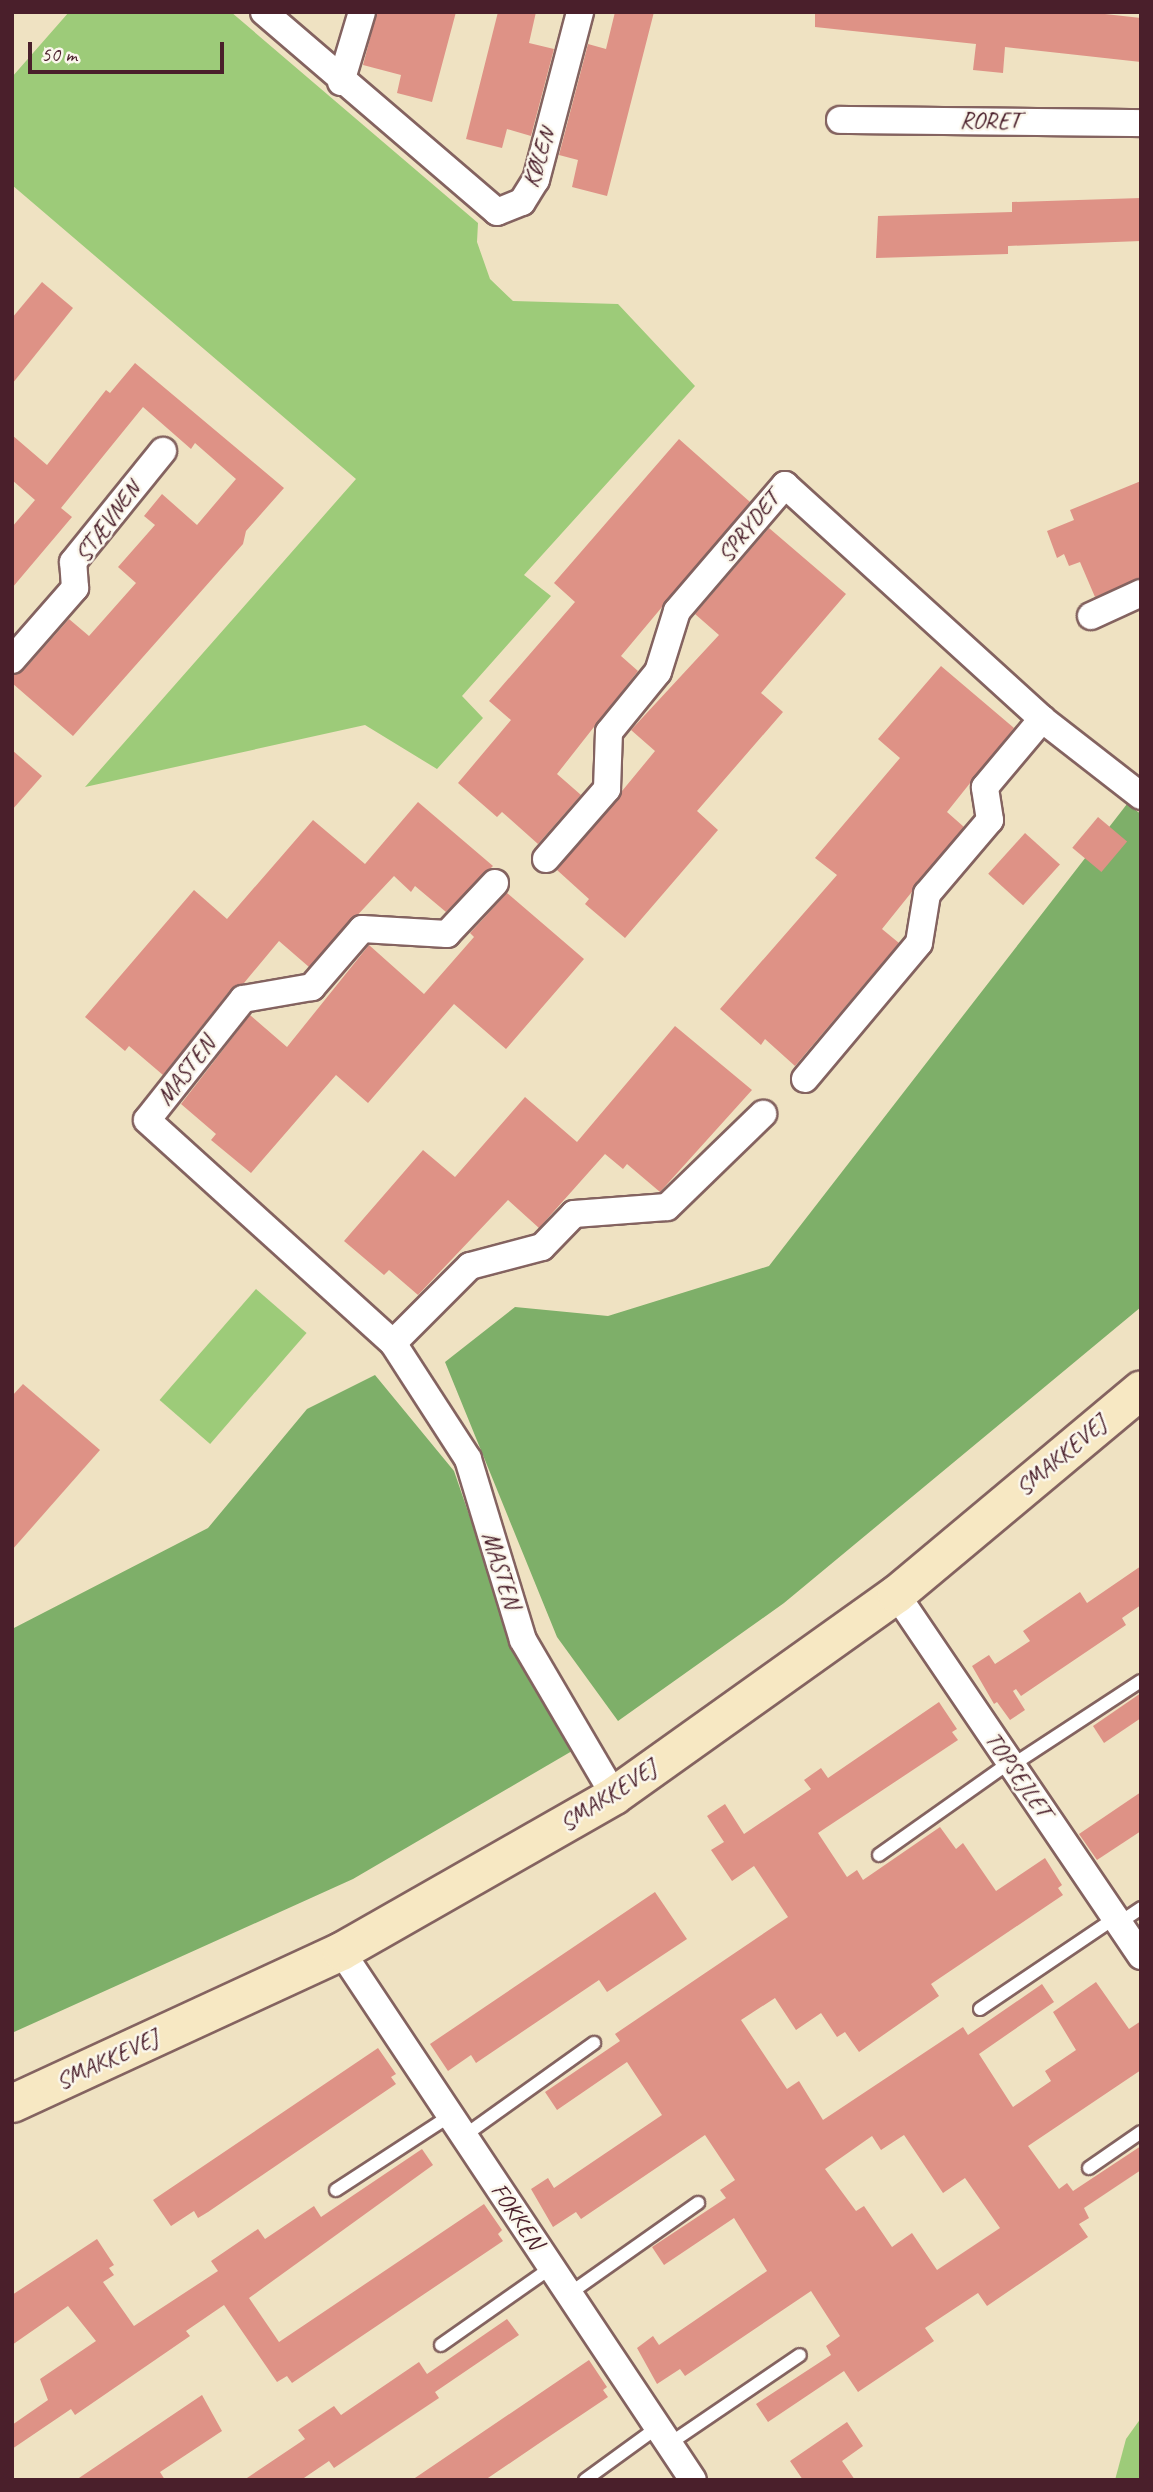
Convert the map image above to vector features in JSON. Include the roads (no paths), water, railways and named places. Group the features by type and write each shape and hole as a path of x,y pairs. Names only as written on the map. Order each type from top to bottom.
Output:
{"street":[{"name":"KØLEN","path":"264,12 341,82 497,212 523,202 536,180 580,12"},
{"path":"341,82 362,12"},
{"name":"RORET","path":"840,120 1141,123"},
{"name":"STÆVNEN","path":"12,660 75,588 73,562 163,451"},
{"name":"SPRYDET","path":"546,859 607,789 609,732 658,672 677,611 785,485 1042,719 1141,796"},
{"path":"1091,616 1141,593"},
{"path":"805,1079 919,943 927,894 990,820 985,787 1042,719"},
{"name":"MASTEN","path":"495,883 447,934 362,929 312,988 243,999 147,1120 393,1343 468,1459 523,1640 614,1795"},
{"path":"393,1343 470,1266 542,1247 574,1214 667,1207 764,1114"},
{"name":"SMAKKEVEJ","path":"14,2099 341,1951 614,1795 896,1594 1141,1389"},
{"name":"TOPSEJLET","path":"896,1594 1141,1956"},
{"name":"FOKKEN","path":"341,1951 693,2480"}],"lane":[{"path":"878,1855 1010,1764 1141,1681"},
{"path":"980,2009 1141,1908"},
{"path":"336,2190 457,2125 594,2043"},
{"path":"1089,2168 1141,2132"},
{"path":"569,2294 698,2203"},
{"path":"441,2346 552,2267"},
{"path":"585,2480 800,2355"}]}
